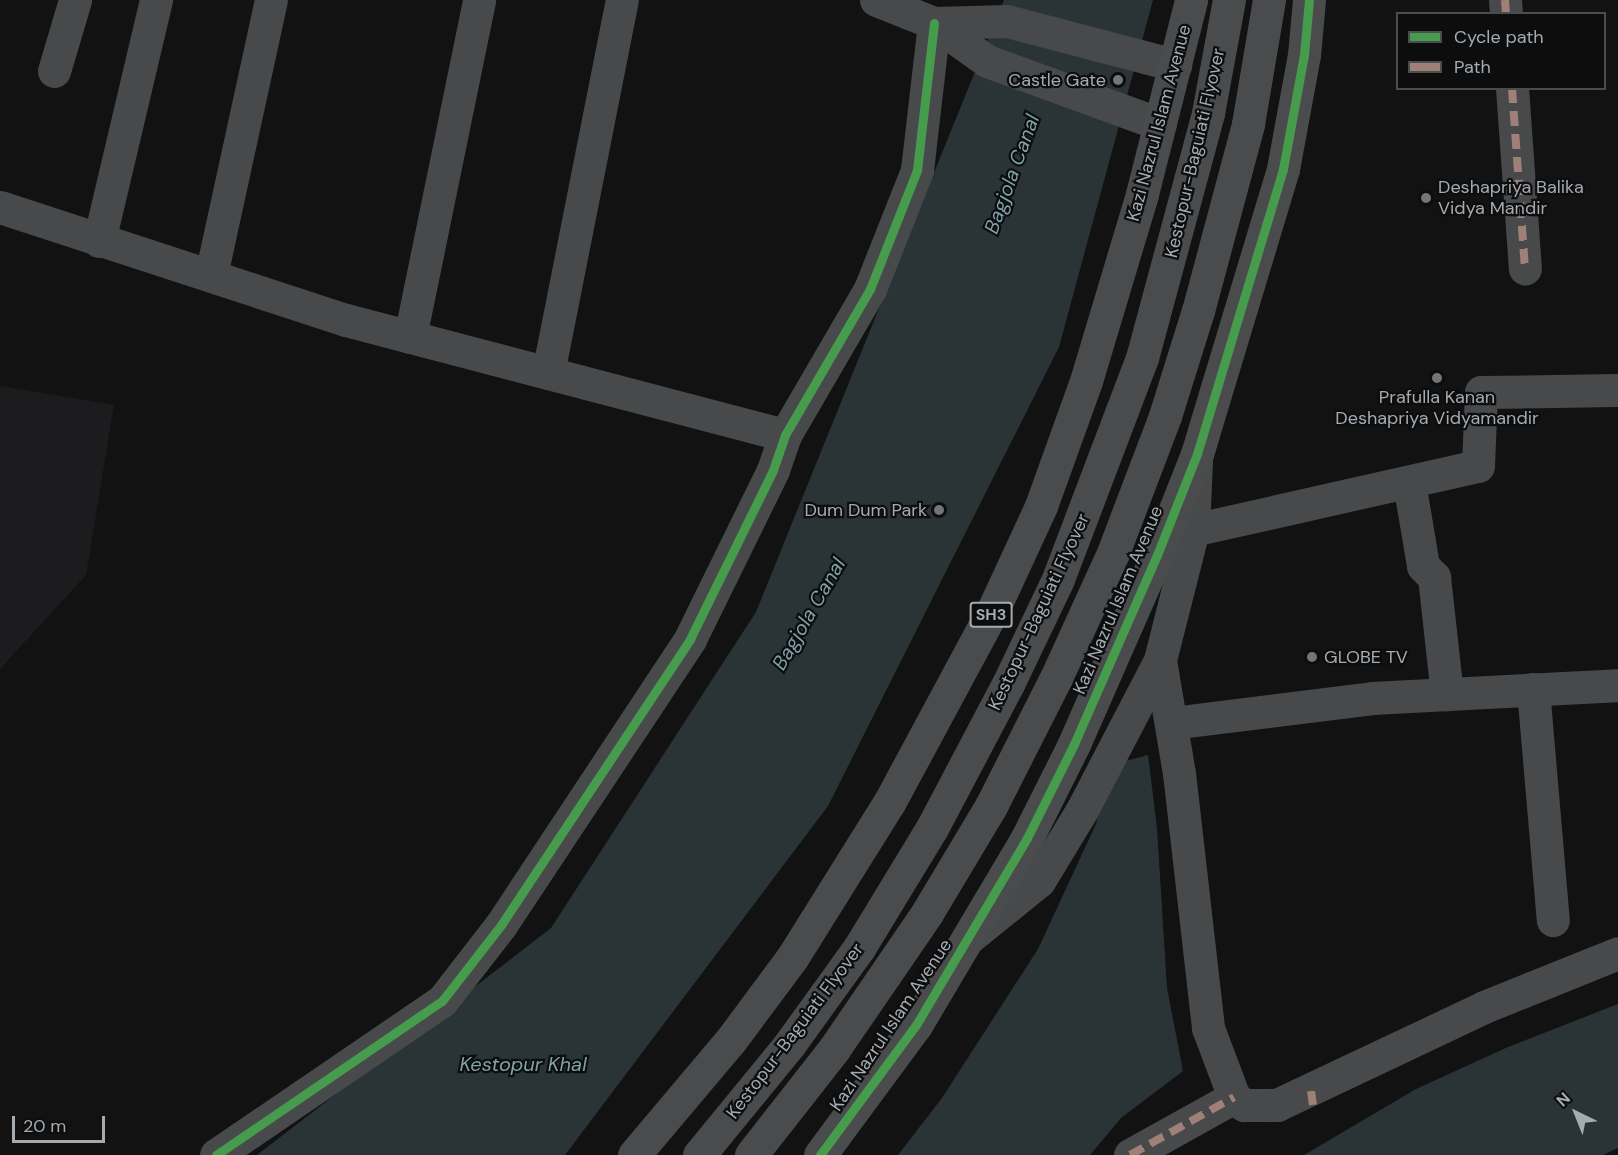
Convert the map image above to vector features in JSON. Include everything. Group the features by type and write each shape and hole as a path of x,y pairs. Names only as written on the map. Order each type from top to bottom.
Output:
{"main road":[{"name":"Kazi Nazrul Islam Avenue","path":"634,1155 731,1040 792,958 843,881 947,701 1041,506 1086,381 1160,124 1191,0"},
{"name":"Kestopur-Baguiati Flyover","path":"699,1155 789,1045 859,948 938,817 1008,684 1058,579 1104,468 1142,358 1208,113 1229,0"},
{"path":"751,1155 834,1049 927,913 991,806 1056,678 1113,553 1165,416 1201,300 1248,124 1269,0"},
{"name":"Kazi Nazrul Islam Avenue","path":"820,1155 916,1025 971,936 1027,838 1074,744 1157,555 1197,454 1283,169 1304,55 1309,0"}],"street":[{"path":"54,71 75,0"},
{"path":"99,241 156,0"},
{"path":"211,275 271,0"},
{"path":"410,337 420,272 479,0"},
{"path":"548,373 622,0"},
{"path":"876,0 934,23 987,61 1160,124"},
{"path":"934,23 1007,21 1175,65"},
{"path":"216,1155 442,1001 501,924 690,639 772,470 785,435 870,289 917,170 934,23"},
{"path":"1512,90 1525,269"},
{"path":"0,207 99,241 410,337 785,435"},
{"path":"1193,530 1478,466 1481,392 1618,390"},
{"path":"971,936 1039,881 1082,810 1160,660 1193,530 1197,454"},
{"path":"1409,482 1423,566 1434,578 1447,694"},
{"path":"1160,660 1172,723 1203,1002 1218,1063 1234,1097 1244,1105 1277,1105 1484,1007 1618,953"},
{"path":"1172,723 1372,698 1618,685"},
{"path":"1533,689 1553,920"},
{"path":"1130,1155 1234,1097"}],"shaded area":[{"path":"0,386 114,405 86,575 0,669"}],"water":[{"name":"Kestopur Khal","path":"1004,0 1153,0 1059,347 828,806 565,1155 257,1155 551,928 756,612"},
{"path":"1148,755 1157,828 1167,988 1183,1071 1121,1118 1090,1155 898,1155 942,1098 1038,949 1096,824 1111,765"},
{"path":"1618,1004 1618,1148 1603,1155 1304,1155 1416,1089 1508,1047"}],"marked path":[{"path":"1505,0 1506,12"},
{"path":"1512,90 1525,269"},
{"path":"1311,1091 1313,1105"},
{"path":"1130,1155 1234,1097"}],"cycle path":[{"path":"820,1155 916,1025 1027,838 1074,744 1157,555 1197,454 1283,169 1304,55 1309,0"},
{"path":"216,1155 442,1001 501,925 690,639 773,470 785,435 870,289 917,170 934,23"}],"place":[{"name":"Castle Gate","path":"1118,80"},
{"name":"Deshapriya Balika Vidya Mandir","path":"1426,198"},
{"name":"Prafulla Kanan Deshapriya Vidyamandir","path":"1437,378"},
{"name":"Dum Dum Park","path":"939,510"},
{"name":"GLOBE TV","path":"1312,657"}],"water label":[{"name":"Bagjola Canal","path":"1012,174"},
{"name":"Bagjola Canal","path":"809,614"}]}
